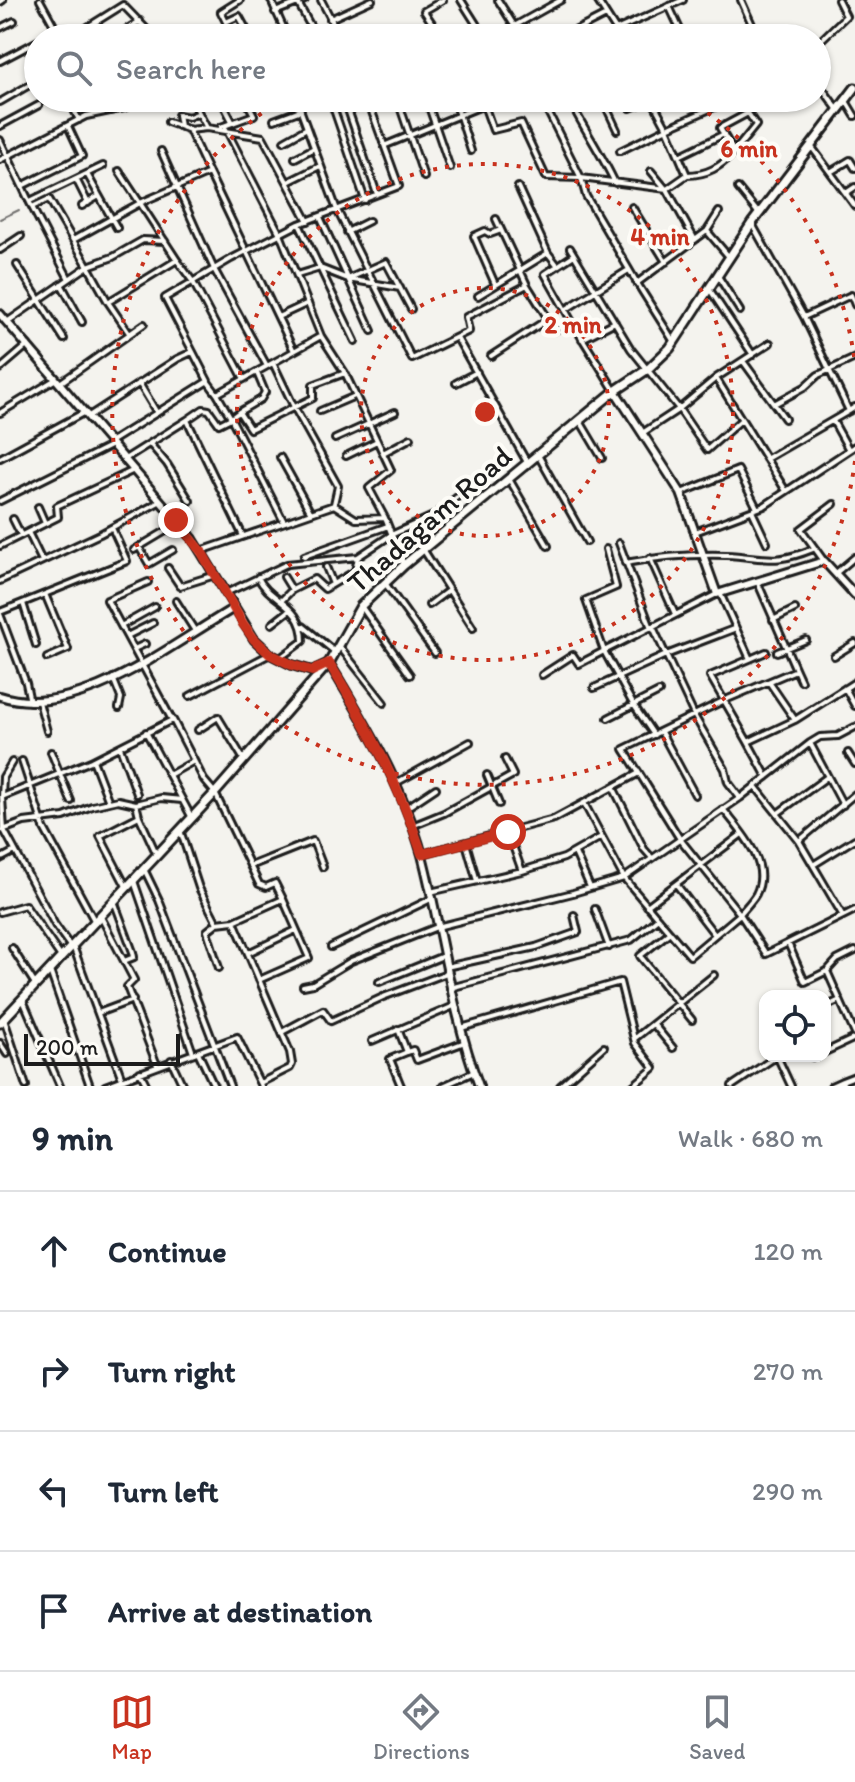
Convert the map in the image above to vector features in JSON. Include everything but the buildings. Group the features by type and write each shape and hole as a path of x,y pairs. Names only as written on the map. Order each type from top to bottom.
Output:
{"main road":[{"name":"Thadagam Road","path":"2,1021 215,793 329,663 361,606 423,549 615,391 648,369 674,342 752,223 855,88"},
{"path":"2,318 201,551 254,639 270,654 312,671 329,663 364,721 406,808 422,854 454,1006 479,1086"},
{"path":"615,391 681,493 719,593 824,561 855,595"},
{"path":"0,696 30,702 65,697 142,664 234,608"}],"street":[{"path":"40,0 53,24"},
{"path":"240,0 221,12 226,22 239,16 243,24"},
{"path":"271,0 281,24"},
{"path":"275,12 305,0"},
{"path":"321,0 333,24"},
{"path":"330,19 372,0"},
{"path":"433,24 424,11 443,0"},
{"path":"461,0 476,24"},
{"path":"498,0 513,24"},
{"path":"520,24 561,0"},
{"path":"597,0 612,24"},
{"path":"629,24 683,0"},
{"path":"741,0 752,24"},
{"path":"831,30 846,16 838,0"},
{"path":"90,24 121,2 143,24"},
{"path":"297,2 309,24"},
{"path":"669,6 677,24"},
{"path":"588,24 606,15"},
{"path":"0,28 14,21"},
{"path":"135,24 140,21"},
{"path":"0,61 24,48"},
{"path":"0,102 24,88"},
{"path":"831,100 838,110"},
{"path":"845,100 855,116"},
{"path":"0,126 26,112"},
{"path":"75,112 79,120"},
{"path":"0,160 79,120 109,112"},
{"path":"227,112 233,123"},
{"path":"219,128 254,115 252,112"},
{"path":"274,120 296,112"},
{"path":"302,112 337,210 412,359 469,331 466,317 527,285"},
{"path":"335,112 365,200"},
{"path":"349,112 377,195"},
{"path":"284,522 165,298 299,224 399,186 373,112"},
{"path":"402,112 424,177"},
{"path":"432,112 450,168"},
{"path":"458,112 471,151"},
{"path":"386,145 466,112"},
{"path":"487,112 493,130 521,123 546,177 581,178 667,189 687,175 706,175 734,152 756,125 748,113 720,128 734,152"},
{"path":"548,112 581,178 586,196 674,342"},
{"path":"576,112 588,135 595,141 615,183"},
{"path":"609,112 617,130"},
{"path":"659,112 687,175"},
{"path":"620,151 704,112"},
{"path":"180,126 178,115 189,117 199,113 207,128"},
{"path":"168,122 190,130 219,128 263,137 308,221"},
{"path":"22,186 82,156 68,126"},
{"path":"284,141 307,128"},
{"path":"226,129 280,234 321,336 345,373 391,470 369,488 404,565"},
{"path":"190,130 294,351"},
{"path":"679,156 724,134"},
{"path":"0,140 69,279"},
{"path":"811,146 855,206"},
{"path":"295,158 314,148"},
{"path":"161,151 214,269 267,366"},
{"path":"832,171 850,160 855,168"},
{"path":"31,204 103,166"},
{"path":"288,182 320,166"},
{"path":"119,171 193,282 244,379"},
{"path":"651,171 667,189 695,240"},
{"path":"73,240 140,203 209,173"},
{"path":"87,174 117,228"},
{"path":"76,179 88,203"},
{"path":"518,187 548,253 558,266"},
{"path":"846,193 855,187"},
{"path":"738,188 759,214"},
{"path":"82,206 99,196"},
{"path":"31,204 49,199 129,333"},
{"path":"632,207 666,262"},
{"path":"637,283 707,231 719,212"},
{"path":"320,217 372,331"},
{"path":"496,219 519,270 555,330 572,322"},
{"path":"347,232 369,221"},
{"path":"752,223 804,317 849,411"},
{"path":"299,224 355,341"},
{"path":"495,284 474,236 485,231 490,234 501,230"},
{"path":"707,231 730,258"},
{"path":"0,250 21,236"},
{"path":"2,318 39,300 88,266 113,257 143,240 165,241"},
{"path":"570,248 631,349 707,450 741,420"},
{"path":"478,296 548,253"},
{"path":"575,255 545,274 615,391"},
{"path":"108,302 177,260"},
{"path":"348,279 386,262 411,309"},
{"path":"17,265 64,339"},
{"path":"297,275 320,268 348,279 400,288"},
{"path":"565,310 628,270"},
{"path":"718,276 740,311"},
{"path":"61,284 82,322"},
{"path":"709,290 753,355"},
{"path":"804,317 851,295 855,305"},
{"path":"278,317 308,303"},
{"path":"491,356 548,319"},
{"path":"582,339 615,322"},
{"path":"0,413 58,381 144,324"},
{"path":"217,394 321,336"},
{"path":"457,338 528,464"},
{"path":"644,432 679,409 716,378 770,343"},
{"path":"0,369 28,345"},
{"path":"0,448 2,457 85,415 192,352"},
{"path":"774,404 855,358"},
{"path":"743,361 785,419"},
{"path":"273,363 338,486 334,505"},
{"path":"123,461 203,409 209,410 219,424 261,399 265,392 257,372"},
{"path":"456,383 477,372"},
{"path":"239,412 250,429 313,398 313,385 345,373"},
{"path":"716,378 786,491"},
{"path":"0,501 109,445 208,381"},
{"path":"139,383 157,413"},
{"path":"320,411 356,396"},
{"path":"766,459 855,407"},
{"path":"335,439 395,412"},
{"path":"187,420 243,536"},
{"path":"580,421 602,458"},
{"path":"833,421 849,450"},
{"path":"383,453 411,438"},
{"path":"346,456 377,441"},
{"path":"150,444 167,464 190,501"},
{"path":"695,532 755,510 855,446"},
{"path":"538,455 587,542"},
{"path":"280,457 311,513"},
{"path":"681,493 738,470 767,543"},
{"path":"0,546 58,517 57,506 132,471"},
{"path":"509,479 548,546"},
{"path":"226,593 287,564 358,557 391,535 435,515 457,497"},
{"path":"0,581 159,502"},
{"path":"824,561 801,529 834,504"},
{"path":"201,551 334,505"},
{"path":"334,505 356,519 385,518"},
{"path":"38,507 45,523"},
{"path":"13,519 21,535"},
{"path":"134,550 179,523"},
{"path":"304,556 388,526"},
{"path":"30,702 0,613 127,561 112,528"},
{"path":"28,532 42,561"},
{"path":"619,543 652,627 695,717 725,769 728,782 740,798"},
{"path":"139,547 149,564 173,550"},
{"path":"423,549 473,628"},
{"path":"606,549 616,587 586,600 604,651 654,735"},
{"path":"625,563 650,558 725,555 781,560 813,549"},
{"path":"282,600 292,590 314,579 325,589 355,571 358,557"},
{"path":"836,573 855,557"},
{"path":"650,558 675,614"},
{"path":"326,567 333,584"},
{"path":"168,568 180,586 215,575"},
{"path":"258,577 261,585 282,600 303,626 337,649 384,703"},
{"path":"284,577 292,590"},
{"path":"757,581 801,681"},
{"path":"148,582 107,600 204,780 215,793 259,884 266,887 275,883 309,958 259,980"},
{"path":"385,583 435,653"},
{"path":"429,605 449,590"},
{"path":"542,675 573,655 579,664 719,593 750,659"},
{"path":"45,594 68,649 47,658"},
{"path":"176,601 195,631"},
{"path":"23,603 36,645"},
{"path":"361,606 410,675"},
{"path":"121,626 155,607"},
{"path":"773,620 795,609"},
{"path":"272,624 290,610"},
{"path":"127,636 153,623"},
{"path":"280,658 303,641 303,626"},
{"path":"594,688 666,655 734,629"},
{"path":"777,652 806,640"},
{"path":"834,656 855,643"},
{"path":"134,649 145,644"},
{"path":"766,652 710,676 767,777"},
{"path":"190,696 270,654"},
{"path":"796,670 624,749 680,839 740,914 766,954 855,910"},
{"path":"113,678 121,698 119,708"},
{"path":"768,681 795,720"},
{"path":"748,742 795,720 855,682"},
{"path":"845,688 855,706"},
{"path":"608,718 659,692"},
{"path":"39,702 47,731"},
{"path":"198,730 218,717 244,760"},
{"path":"2,797 60,775 172,720"},
{"path":"303,986 313,984 351,961 437,927 624,878 740,798 810,743 820,737 838,736 855,727"},
{"path":"146,732 192,818"},
{"path":"661,732 695,795"},
{"path":"396,783 470,742"},
{"path":"810,743 843,805"},
{"path":"120,747 137,794"},
{"path":"51,752 71,801"},
{"path":"848,753 855,764"},
{"path":"412,826 444,813 513,775 505,759"},
{"path":"93,760 109,802"},
{"path":"22,761 44,819 44,828 134,980 127,987 157,1065"},
{"path":"169,775 194,761"},
{"path":"12,762 2,775 2,830 72,946 122,1079"},
{"path":"422,854 554,819 639,773"},
{"path":"487,775 499,804"},
{"path":"778,813 827,777"},
{"path":"755,786 799,841 843,916"},
{"path":"613,787 644,849 652,858"},
{"path":"406,808 436,788"},
{"path":"799,841 855,794"},
{"path":"2,830 24,822 64,817 118,800 136,804 161,798 182,800"},
{"path":"584,803 624,878 690,956 740,914 757,893 759,876 755,853 723,809"},
{"path":"136,804 157,855"},
{"path":"127,888 100,836 139,816"},
{"path":"180,830 199,888 217,923"},
{"path":"508,832 522,871"},
{"path":"647,906 742,834"},
{"path":"331,947 430,895 564,858 601,837"},
{"path":"813,865 855,839"},
{"path":"250,866 313,841 323,867"},
{"path":"466,843 477,881"},
{"path":"0,859 15,851"},
{"path":"575,852 590,887"},
{"path":"144,869 159,900 230,1086"},
{"path":"134,880 195,1052 214,1086"},
{"path":"676,884 715,935"},
{"path":"219,968 207,931 217,923 234,921 283,899"},
{"path":"114,901 134,957 124,961"},
{"path":"0,912 25,905 61,958"},
{"path":"595,909 609,947"},
{"path":"282,1032 323,1010 331,1021 446,970 536,947 578,932 574,915"},
{"path":"450,988 631,940 658,918"},
{"path":"105,1086 237,1037 261,1085 292,1064 282,1032 234,921"},
{"path":"248,953 296,930"},
{"path":"670,932 640,956 692,1020"},
{"path":"788,943 805,982 855,951"},
{"path":"12,948 36,986"},
{"path":"379,982 443,956"},
{"path":"50,970 90,1086"},
{"path":"827,971 853,1024 855,1036 831,1049"},
{"path":"634,1039 714,975"},
{"path":"461,1028 620,982 634,1039 654,1068 633,1086"},
{"path":"23,1000 60,1086"},
{"path":"97,1013 133,1000"},
{"path":"831,1004 840,1000"},
{"path":"372,1041 454,1006"},
{"path":"2,1021 26,1086"},
{"path":"654,1025 673,1048"},
{"path":"398,1029 407,1052"},
{"path":"401,1086 390,1059 413,1050 417,1060 465,1042"},
{"path":"0,1043 7,1054"},
{"path":"560,1086 604,1047"},
{"path":"171,1060 183,1086"},
{"path":"732,1086 768,1062"},
{"path":"780,1062 791,1086"},
{"path":"140,1072 147,1086"},
{"path":"443,1086 474,1072"},
{"path":"831,1086 855,1076"}],"waterway":[{"path":"0,219 19,210"}],"route":[{"path":"176,520 201,551 243,624 270,654 312,671 329,663 384,757 422,854 508,832"}]}
